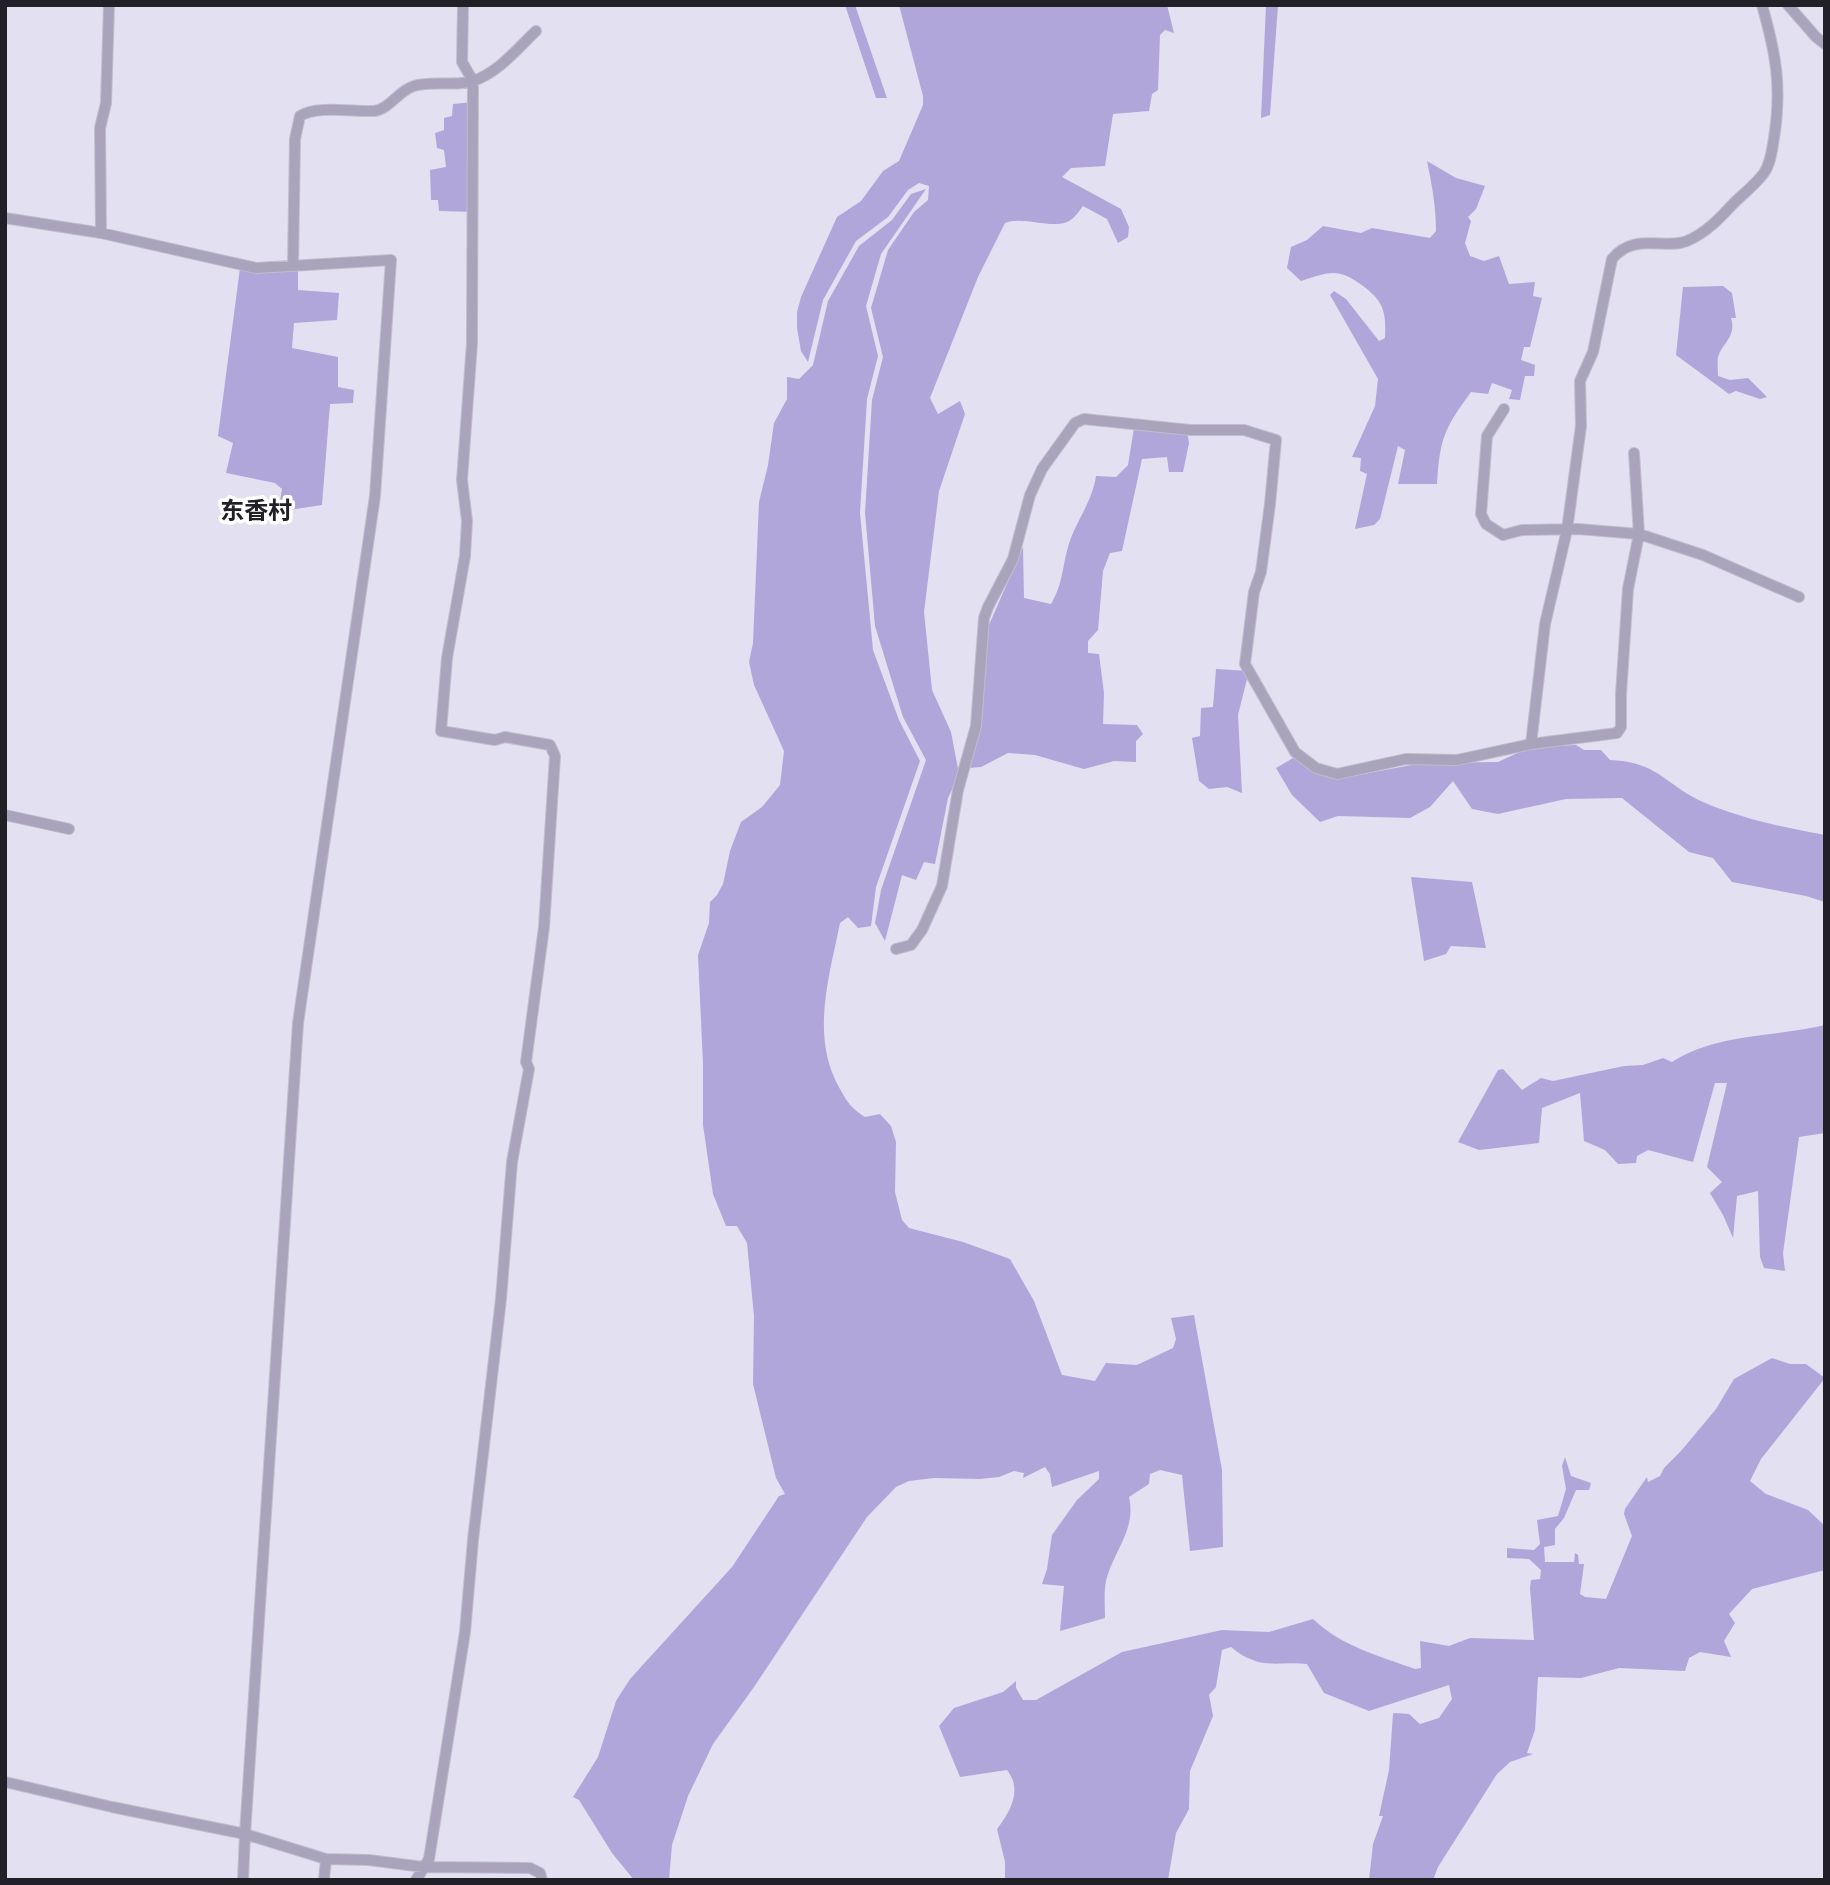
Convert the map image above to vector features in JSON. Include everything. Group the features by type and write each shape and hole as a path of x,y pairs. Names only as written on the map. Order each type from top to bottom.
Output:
{"street":[{"path":"101,233 100,128 106,103 109,5"},
{"path":"416,1880 429,1860 465,1632 501,1299 512,1162 528,1069 526,1062 544,927 555,756 550,745 505,737 495,740 442,730 446,659 465,556 467,521 461,480 472,343 473,81 462,62 463,5"},
{"path":"1531,744 1545,624 1567,530 1581,426 1580,381 1593,352 1612,259 1619,250 1647,242 1686,242 1713,225 1765,172 1771,157 1779,79 1774,47 1762,5"},
{"path":"1788,5 1815,37 1825,44"},
{"path":"293,265 295,139 300,116 306,112 378,111 400,93 415,86 473,81 503,64 536,31"},
{"path":"5,218 101,233 256,268 391,260 375,496 298,1023 243,1880"},
{"path":"1504,409 1488,436 1482,514 1486,524 1503,535 1522,530 1639,534 1703,555 1799,597"},
{"path":"895,949 911,945 942,886 958,790 976,726 984,618 1013,559 1030,495 1042,469 1075,423 1084,419 1189,430 1244,430 1276,440 1261,572 1254,593 1245,664 1295,752 1316,768 1336,774 1406,759 1457,760 1531,744 1617,733 1621,727 1628,589 1639,534 1634,453"},
{"path":"5,815 69,829"},
{"path":"5,1782 245,1834 326,1858 423,1867 530,1868 540,1873 542,1880"},
{"path":"324,1880 326,1858"}],"shaded area":[{"path":"845,5 855,5 887,98 876,98"},
{"path":"899,5 1167,5 1174,33 1165,30 1160,35 1158,90 1152,94 1149,111 1113,114 1105,166 1071,168 1062,177 1121,209 1129,227 1128,237 1118,243 1107,219 1083,206 1066,223 1005,223 978,277 930,398 938,414 960,401 965,414 939,491 924,612 932,690 951,732 959,774 948,798 935,864 924,862 916,880 902,875 885,941 875,923 881,890 926,760 903,717 875,626 865,513 872,400 883,357 871,308 888,250 914,212 928,200 929,186 919,183 908,190 888,217 856,241 823,300 808,362 801,351 797,312 801,297 837,217 861,201 883,171 899,161 923,105 923,96"},
{"path":"1266,5 1278,5 1270,115 1261,118"},
{"path":"474,102 475,212 439,211 438,200 431,200 430,170 446,167 444,150 437,148 435,133 444,130 444,118 452,116 453,104"},
{"path":"1427,161 1456,178 1485,186 1476,209 1468,217 1471,221 1465,243 1470,256 1484,261 1499,256 1509,284 1535,282 1533,296 1542,298 1530,347 1524,347 1521,360 1535,365 1534,376 1525,376 1520,400 1509,399 1512,390 1492,383 1488,394 1471,392 1445,435 1437,484 1398,484 1405,450 1398,446 1380,519 1374,525 1355,529 1367,474 1360,471 1361,458 1352,457 1375,406 1378,379 1330,295 1334,291 1346,299 1379,341 1385,338 1384,316 1381,305 1373,294 1343,274 1329,273 1301,281 1287,268 1291,247 1307,240 1323,226 1361,233 1372,228 1430,238 1436,231 1436,222"},
{"path":"926,189 881,254 866,306 878,356 867,399 860,513 873,650 899,720 920,761 876,887 871,926 858,928 848,917 840,923 827,986 824,1028 826,1049 831,1069 850,1105 865,1117 880,1114 891,1126 896,1142 895,1192 902,1220 909,1228 963,1242 1010,1259 1034,1301 1062,1375 1095,1381 1106,1363 1137,1365 1173,1348 1176,1339 1171,1318 1194,1315 1222,1470 1223,1547 1190,1551 1182,1475 1160,1470 1150,1474 1149,1484 1129,1497 1128,1527 1106,1579 1105,1618 1060,1631 1064,1586 1042,1584 1052,1535 1077,1500 1099,1479 1099,1471 1052,1487 1050,1474 1045,1467 1023,1478 1024,1473 1014,1471 999,1477 980,1479 934,1478 909,1481 896,1487 867,1517 713,1744 688,1796 672,1845 669,1880 634,1880 612,1853 579,1800 573,1797 598,1757 616,1701 630,1679 732,1567 779,1496 785,1494 776,1478 753,1384 754,1316 747,1243 737,1226 726,1226 713,1194 703,1125 698,955 709,923 710,902 723,884 730,851 741,822 762,807 780,785 784,751 754,685 749,662 753,643 759,502 774,423 787,399 787,377 799,379 813,365 828,301 859,246 892,220 911,194"},
{"path":"298,265 298,290 339,293 337,320 294,323 292,348 338,357 338,387 354,390 353,403 330,404 322,505 289,510 279,507 282,489 275,483 226,473 233,443 218,436 240,268"},
{"path":"1723,286 1732,293 1736,318 1731,318 1731,335 1718,357 1718,376 1730,380 1748,378 1767,397 1760,399 1736,391 1729,394 1676,355 1683,287"},
{"path":"1134,428 1187,432 1189,443 1183,472 1169,472 1167,457 1142,459 1122,551 1110,553 1103,571 1098,630 1088,641 1088,653 1099,654 1104,693 1103,724 1137,725 1143,734 1136,741 1136,762 1114,761 1084,769 1035,755 1008,753 981,767 969,768 980,731 985,634 1023,547 1024,598 1051,604 1060,583 1071,538 1091,495 1096,476 1116,477 1128,465"},
{"path":"1216,669 1249,671 1238,715 1242,793 1227,787 1209,789 1199,781 1192,738 1200,736 1201,708 1213,707"},
{"path":"1576,745 1584,750 1601,750 1610,760 1640,765 1661,775 1690,795 1718,808 1763,822 1825,835 1825,902 1732,882 1713,858 1689,852 1622,798 1566,799 1498,814 1472,809 1453,781 1430,807 1410,818 1338,816 1320,822 1292,795 1276,768 1295,757 1328,777 1342,778 1422,763 1498,762 1530,747"},
{"path":"1411,877 1472,882 1486,948 1451,946 1446,954 1424,961"},
{"path":"1825,1025 1825,1133 1799,1137 1783,1253 1785,1271 1764,1268 1760,1257 1758,1191 1737,1196 1733,1238 1710,1193 1722,1182 1707,1167 1727,1083 1715,1083 1693,1162 1648,1150 1637,1156 1636,1163 1618,1164 1605,1150 1584,1141 1580,1093 1542,1108 1539,1143 1479,1150 1458,1142 1498,1070 1503,1069 1522,1090 1541,1078 1553,1081 1624,1066 1643,1065 1663,1058 1672,1062 1689,1053 1727,1041"},
{"path":"1772,1358 1790,1364 1806,1364 1825,1378 1761,1459 1750,1481 1766,1494 1808,1510 1825,1526 1825,1570 1752,1589 1729,1614 1735,1623 1724,1641 1731,1657 1700,1652 1689,1658 1685,1671 1619,1668 1581,1678 1538,1677 1535,1730 1527,1753 1533,1754 1510,1762 1497,1774 1438,1867 1433,1880 1369,1880 1373,1844 1383,1816 1379,1816 1389,1770 1393,1714 1409,1714 1420,1724 1439,1718 1452,1699 1449,1685 1369,1711 1324,1693 1307,1664 1260,1662 1231,1647 1222,1650 1216,1687 1209,1695 1213,1716 1190,1771 1189,1809 1176,1833 1168,1880 1005,1880 1005,1862 997,1829 1013,1801 1012,1778 1007,1770 960,1777 939,1726 954,1708 1003,1692 1016,1681 1016,1688 1023,1700 1036,1700 1122,1652 1222,1630 1269,1632 1313,1619 1348,1643 1415,1669 1421,1668 1420,1641 1449,1646 1470,1638 1534,1640 1530,1588 1531,1580 1540,1579 1541,1570 1529,1559 1507,1558 1507,1548 1534,1550 1540,1544 1537,1520 1558,1516 1566,1489 1562,1466 1565,1457 1571,1476 1591,1483 1589,1490 1576,1490 1564,1518 1555,1529 1555,1545 1544,1547 1545,1562 1574,1562 1575,1553 1578,1555 1579,1564 1584,1564 1580,1594 1606,1599 1632,1536 1624,1514 1625,1509 1647,1477 1648,1482 1660,1476 1716,1409 1734,1379"}],"district":[{"name":"东香村","path":"256,510"}]}
